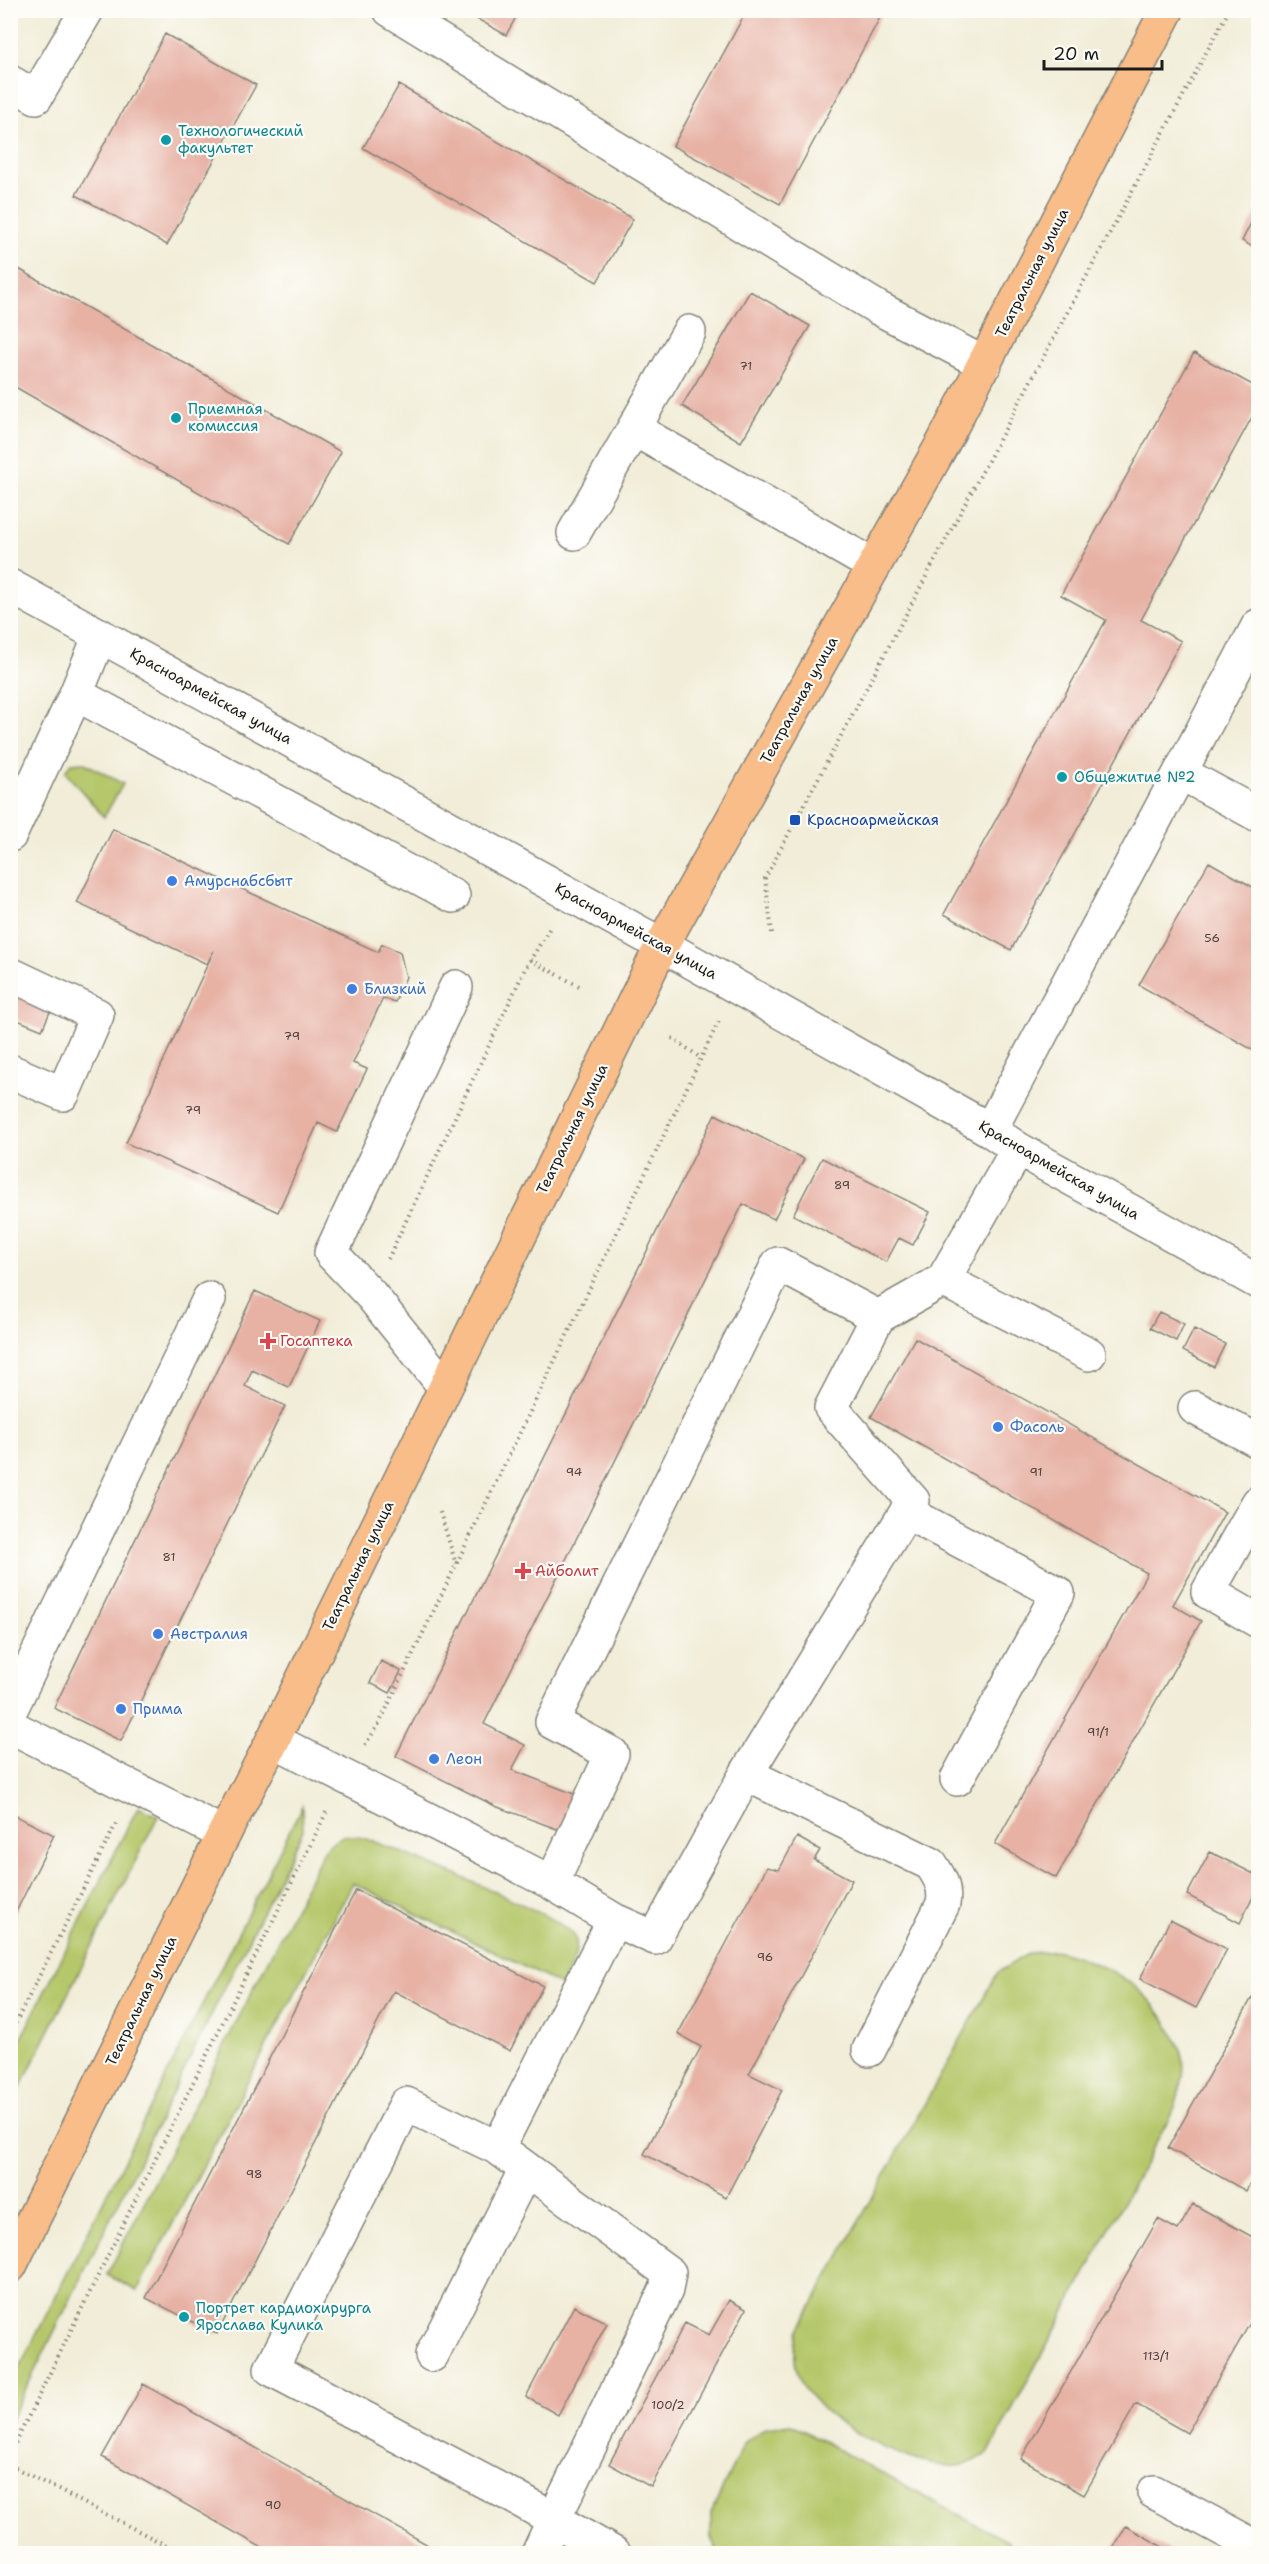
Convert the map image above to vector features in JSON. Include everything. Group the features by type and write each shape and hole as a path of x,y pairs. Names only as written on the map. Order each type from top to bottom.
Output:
{"main road":[{"name":"Театральная улица","path":"10,2266 273,1740 662,945 985,364 1167,10"}],"street":[{"path":"10,82 36,97 87,10"},
{"path":"390,10 878,308 985,364"},
{"path":"574,533 689,332"},
{"path":"634,429 874,566"},
{"name":"Красноармейская улица","path":"10,586 662,945 990,1130 1018,1149 1258,1282"},
{"path":"990,1130 1258,626"},
{"path":"10,835 76,694 100,635"},
{"path":"76,694 453,896"},
{"path":"1181,773 1258,814"},
{"path":"10,974 97,1015 63,1094 10,1071"},
{"path":"445,1387 371,1295 331,1253 456,987"},
{"path":"273,1740 552,1883 614,1920 655,1938 746,1774 913,1501 831,1408 878,1317 943,1280 1018,1149"},
{"path":"552,1883 612,1754 552,1722 778,1264 878,1317"},
{"path":"943,1280 1089,1354"},
{"path":"10,1711 209,1299"},
{"path":"1195,1408 1258,1441"},
{"path":"1258,1503 1208,1592 1258,1621"},
{"path":"906,1512 1058,1593 957,1779"},
{"path":"10,1726 224,1834"},
{"path":"746,1774 931,1864 942,1882 945,1892 943,1904 869,2050"},
{"path":"498,2148 614,1920"},
{"path":"538,2553 554,2519 666,2290 669,2273 498,2148 406,2104 271,2369 554,2519 615,2553"},
{"path":"432,2355 526,2169"},
{"path":"1154,2492 1258,2548"}],"path":[{"path":"771,933 765,878 1229,10"},
{"path":"371,1295 530,960 570,894"},
{"path":"530,960 579,986"},
{"path":"379,1724 724,1010"},
{"path":"672,1038 701,1058"},
{"path":"440,1512 456,1565"},
{"path":"10,2454 344,1777"},
{"path":"10,2034 133,1789"},
{"path":"10,2465 183,2553"}],"green space":[{"path":"83,762 123,784 104,817 65,772 71,763"},
{"path":"302,1806 303,1830 11,2419 11,2385"},
{"path":"138,1807 158,1816 11,2106 11,2058"},
{"path":"344,1835 367,1839 411,1856 513,1900 565,1927 575,1937 576,1949 573,1962 561,1985 353,1883 137,2291 107,2275 326,1847"},
{"path":"1060,1951 1119,1975 1154,2006 1165,2020 1182,2053 1184,2071 1180,2089 1175,2107 988,2454 963,2465 944,2466 922,2462 872,2442 848,2428 827,2413 811,2397 801,2382 795,2364 797,2333 998,1972 1029,1953"},
{"path":"791,2424 1007,2541 1015,2553 717,2553 711,2538 711,2513 744,2443 765,2427"}],"building":[{"path":"461,10 520,10 506,35"},
{"path":"747,10 884,10 780,204 673,146"},
{"name":"Технологический факультет","path":"165,34 256,85 167,245 76,195"},
{"path":"399,85 633,219 597,282 363,148"},
{"path":"1258,209 1258,250 1242,241"},
{"name":"Приемная комиссия","path":"10,264 341,452 289,544 10,384"},
{"path":"750,291 810,326 741,442 682,406"},
{"name":"Общежитие №2","path":"1194,353 1258,388 1258,406 1141,620 1181,641 1011,950 944,914 1106,620 1061,595"},
{"path":"113,829 378,952 382,944 400,952 406,977 395,1002 383,998 353,1063 367,1069 337,1132 318,1123 278,1212 126,1143 214,950 207,964 77,903"},
{"path":"1209,862 1258,890 1258,1053 1139,985"},
{"path":"10,987 53,1005 42,1030 10,1017"},
{"path":"715,1114 804,1159 774,1219 743,1204 484,1724 525,1745 512,1770 582,1797 565,1832 495,1806 396,1756"},
{"path":"822,1158 930,1212 913,1245 899,1238 886,1262 793,1215"},
{"path":"255,1291 320,1321 289,1387 252,1370 245,1386 285,1406 121,1741 54,1708"},
{"path":"1159,1312 1184,1324 1176,1341 1150,1328"},
{"path":"1194,1329 1225,1344 1214,1367 1183,1351"},
{"path":"915,1338 1225,1512 1173,1605 1201,1621 1056,1878 995,1844 1147,1573 871,1417"},
{"path":"381,1661 401,1671 390,1693 370,1683"},
{"path":"10,1813 54,1835 10,1924"},
{"path":"797,1837 820,1850 814,1860 852,1880 749,2074 782,2090 726,2197 644,2154 701,2047 678,2034 767,1867 779,1870"},
{"path":"1210,1852 1258,1876 1258,1887 1240,1923 1187,1895"},
{"path":"356,1890 543,1986 510,2051 394,1991 217,2334 146,2298"},
{"path":"1170,1920 1227,1949 1196,2008 1140,1979"},
{"path":"1258,1987 1258,2168 1246,2191 1168,2148"},
{"path":"1193,2204 1258,2240 1258,2309 1187,2433 1136,2404 1084,2495 1021,2459 1158,2219 1178,2230"},
{"path":"729,2300 746,2309 651,2487 609,2464 685,2323 709,2335"},
{"path":"574,2306 607,2323 558,2415 526,2397"},
{"path":"143,2384 444,2554 273,2554 102,2457"},
{"path":"1126,2526 1175,2554 1110,2554"}],"place":[{"name":"Технологический факультет","path":"166,140"},
{"name":"Приемная комиссия","path":"176,418"},
{"name":"Общежитие №2","path":"1062,777"},
{"name":"Красноармейская","path":"795,820"},
{"name":"Амурснабсбыт","path":"172,881"},
{"name":"Близкий","path":"352,989"},
{"name":"Госаптека","path":"268,1341"},
{"name":"Фасоль","path":"998,1427"},
{"name":"Айболит","path":"523,1571"},
{"name":"Австралия","path":"158,1634"},
{"name":"Прима","path":"121,1709"},
{"name":"Леон","path":"434,1759"},
{"name":"Портрет кардиохирурга Ярослава Кулика","path":"184,2317"}]}
